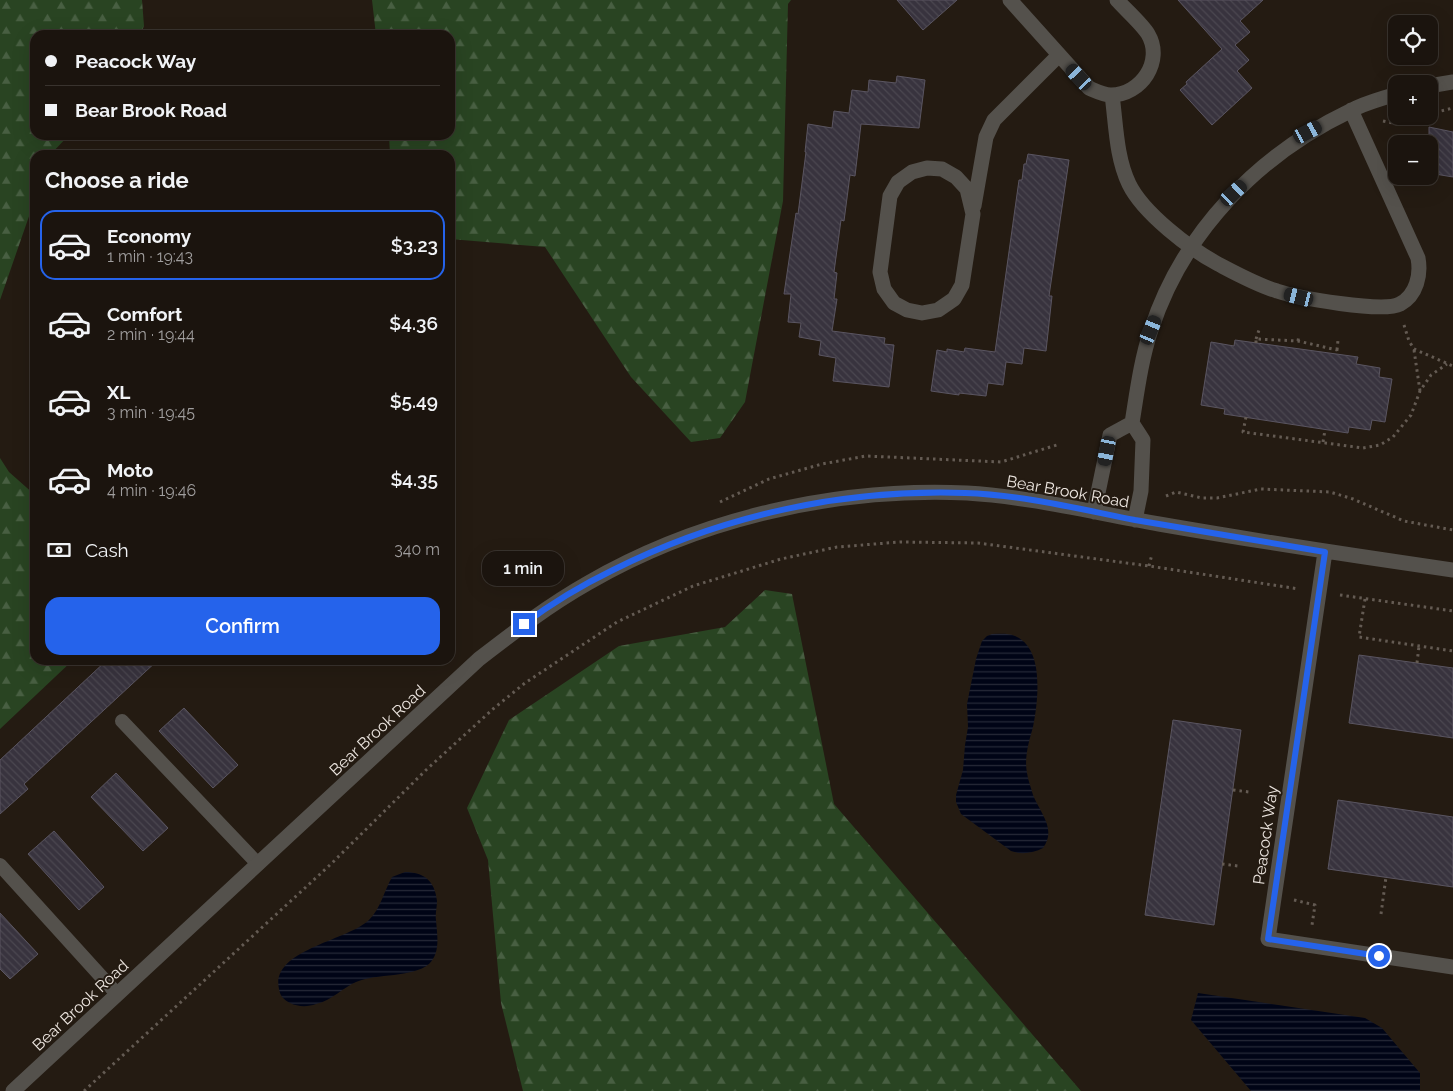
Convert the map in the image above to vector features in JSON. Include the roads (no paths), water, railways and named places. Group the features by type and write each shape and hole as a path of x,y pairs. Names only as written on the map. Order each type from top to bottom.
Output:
{"street":[{"path":"1010,0 1090,88 1112,95 1129,92 1143,81 1151,67 1153,51 1148,34 1117,0"},
{"path":"973,214 967,189 956,177 942,169 928,168 912,172 898,182 890,196 880,272 884,289 894,303 907,310 922,313 938,310 954,299 962,285 986,137 994,120 1058,55"},
{"path":"1438,84 1453,82"},
{"path":"1112,95 1121,161 1130,185 1146,209 1191,247 1217,264 1276,291 1299,297 1365,306 1388,307 1401,304 1414,290 1420,267 1418,258 1351,110"},
{"path":"1134,520 1141,491 1143,440 1132,423 1139,379 1151,330 1168,288 1191,247 1205,227 1234,193 1271,158 1308,132 1351,110 1388,97"},
{"path":"1094,512 1110,434 1132,423"},
{"name":"Bear Brook Road","path":"13,1091 479,659 538,614 590,582 644,554 713,528 772,511 832,500 893,493 966,493 1025,499 1134,520 1325,552 1453,570"},
{"name":"Peacock Way","path":"1325,552 1268,939 1453,967"}],"lane":[{"path":"122,721 258,864"},
{"path":"0,865 117,994"}],"water":[{"path":"992,634 1012,635 1025,642 1035,663 1037,704 1027,750 1026,767 1033,795 1046,821 1048,834 1043,848 1031,852 1019,853 1011,851 961,814 956,802 963,770 968,727 967,704 976,659 982,641"},
{"path":"405,872 412,872 423,876 431,883 436,894 437,949 433,960 422,968 413,971 356,982 327,1000 313,1005 296,1005 284,999 280,994 279,976 286,965 312,948 344,934 369,920 379,905 392,877"},
{"path":"1198,993 1365,1018 1382,1028 1420,1073 1420,1091 1251,1091 1191,1020"}]}
